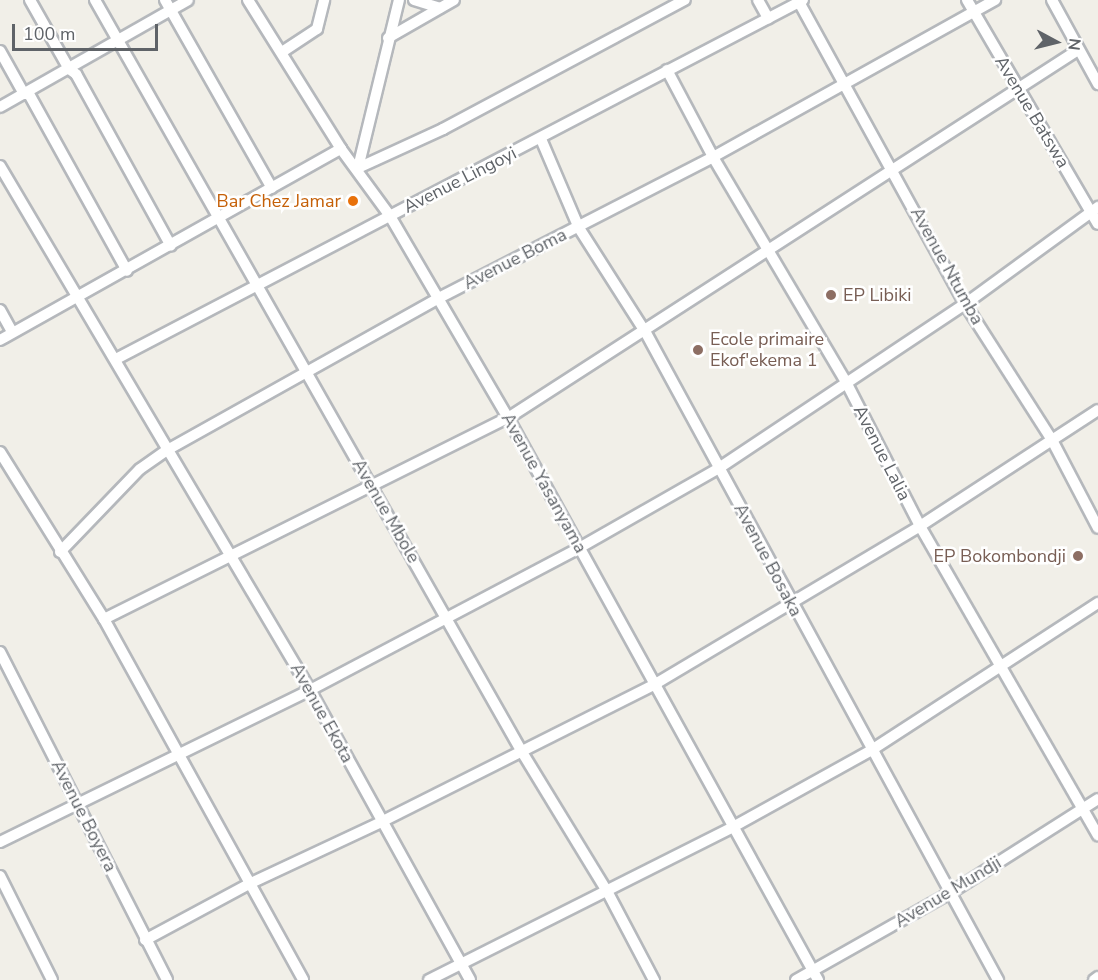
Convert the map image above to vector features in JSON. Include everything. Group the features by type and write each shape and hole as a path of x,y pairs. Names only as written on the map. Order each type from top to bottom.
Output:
{"street":[{"path":"30,0 69,69 76,74 171,246"},
{"name":"Avenue Mbole","path":"95,0 221,218 304,372 447,616 522,752 607,891 654,980"},
{"path":"0,107 119,41 168,5 188,0"},
{"name":"Avenue Yasanyama","path":"248,0 341,148 358,168 390,216 508,418 579,548 657,683 815,976"},
{"path":"282,52 317,29 324,0"},
{"path":"358,168 399,0"},
{"path":"414,0 440,9"},
{"path":"388,38 454,0"},
{"path":"358,168 443,129 684,0"},
{"path":"758,0 768,18"},
{"name":"Avenue Batswa","path":"967,0 1017,90 1095,209 1098,224"},
{"name":"Avenue Boma","path":"60,552 140,469 169,449 437,299 579,228 713,157 995,0"},
{"path":"1052,0 1098,84"},
{"name":"Avenue Lingoyi","path":"116,359 541,139 667,70 801,1"},
{"name":"Avenue Ntumba","path":"801,1 843,84 894,170 965,304 1052,440 1098,528"},
{"path":"168,5 272,188"},
{"path":"104,619 508,418 646,333 1078,50"},
{"path":"0,51 24,94"},
{"name":"Avenue Lalia","path":"667,70 713,157 846,382 920,526 1098,835"},
{"path":"24,94 29,94 127,271"},
{"name":"Avenue Bosaka","path":"541,139 579,228 646,333 870,751 998,980"},
{"path":"0,340 127,271 341,148"},
{"name":"Avenue Ekota","path":"0,166 310,690 470,980"},
{"path":"0,842 310,690 579,548 719,468 965,304 1095,209"},
{"path":"0,310 12,332"},
{"path":"145,940 251,883 381,822 657,683 920,526 1098,410"},
{"path":"0,452 60,552 104,619 176,756 251,883 303,980"},
{"path":"429,980 462,966 733,827 870,751 1098,603"},
{"name":"Avenue Boyera","path":"0,652 167,980"},
{"name":"Avenue Mundji","path":"796,980 815,976 1098,799"},
{"path":"0,876 52,980"},
{"path":"1094,980 1098,977"}],"place":[{"name":"Bar Chez Jamar","path":"353,201"},
{"name":"EP Libiki","path":"831,295"},
{"name":"Ecole primaire Ekof'ekema 1","path":"698,350"},
{"name":"EP Bokombondji","path":"1078,556"}]}
